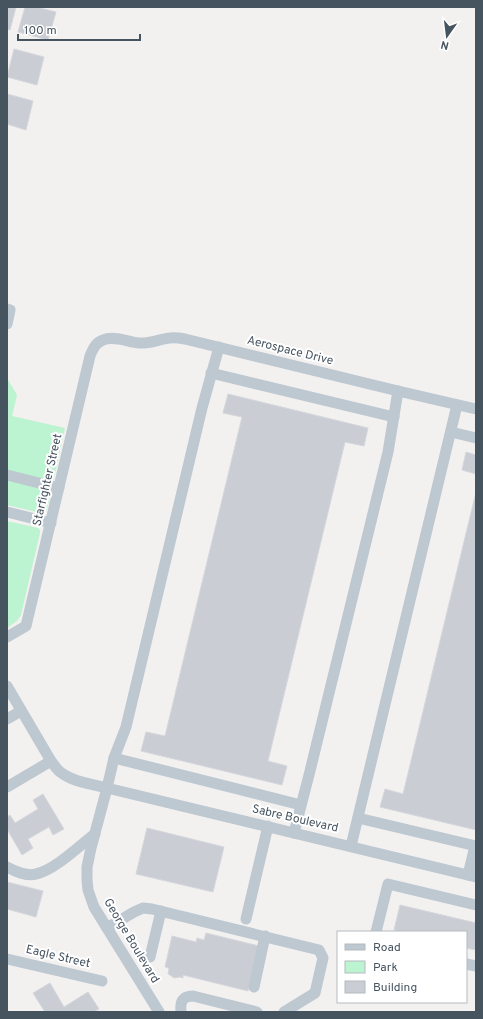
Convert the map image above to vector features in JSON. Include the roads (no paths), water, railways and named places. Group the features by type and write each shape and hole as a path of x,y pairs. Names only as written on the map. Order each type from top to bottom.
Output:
{"street":[{"path":"7,309 10,310 7,324"},
{"name":"Aerospace Drive","path":"98,342 107,338 141,343 169,338 185,339 398,392 476,409"},
{"name":"Starfighter Street","path":"7,637 26,626 90,356 98,342"},
{"name":"George Boulevard","path":"159,1012 94,907 88,890 87,867 114,758 126,727 202,408 219,347"},
{"path":"211,373 394,417"},
{"path":"294,833 388,452 398,392"},
{"path":"351,846 457,405"},
{"path":"451,432 476,438"},
{"path":"7,475 59,488"},
{"path":"7,512 51,523"},
{"path":"7,686 51,762 58,770 74,780 107,788"},
{"path":"7,719 21,711"},
{"path":"114,758 301,805"},
{"path":"7,787 51,762"},
{"name":"Sabre Boulevard","path":"107,788 472,876"},
{"path":"358,818 476,846 472,876"},
{"path":"246,919 268,826"},
{"path":"7,867 24,874 36,875 54,867 95,834"},
{"path":"376,931 388,884 476,905"},
{"path":"107,928 143,908 266,936 319,950 323,958 315,993 284,1012"},
{"path":"150,957 161,911"},
{"path":"254,987 266,936"},
{"name":"Eagle Street","path":"7,959 102,981"},
{"path":"180,1012 180,1006 183,999 187,996 193,996 257,1012"}]}
